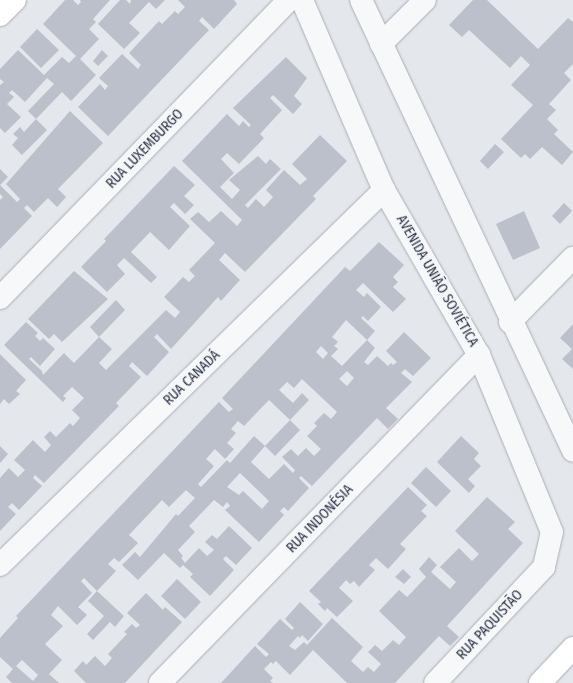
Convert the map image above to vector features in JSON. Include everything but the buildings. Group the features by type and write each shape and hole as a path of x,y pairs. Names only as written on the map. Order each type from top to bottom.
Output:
{"street":[{"path":"0,16 15,0"},
{"name":"RUA LUXEMBURGO","path":"0,298 289,0"},
{"name":"AVENIDA UNIÃO SOVIÉTICA","path":"302,0 384,190 479,355 552,532 544,567"},
{"path":"361,0 510,322 573,451"},
{"path":"381,44 426,0"},
{"name":"RUA CANADÁ","path":"0,566 384,190"},
{"path":"510,322 573,258"},
{"name":"RUA INDONÉSIA","path":"160,683 479,355"},
{"name":"RUA PAQUISTÃO","path":"435,683 544,567"},
{"path":"540,683 573,648"}]}
